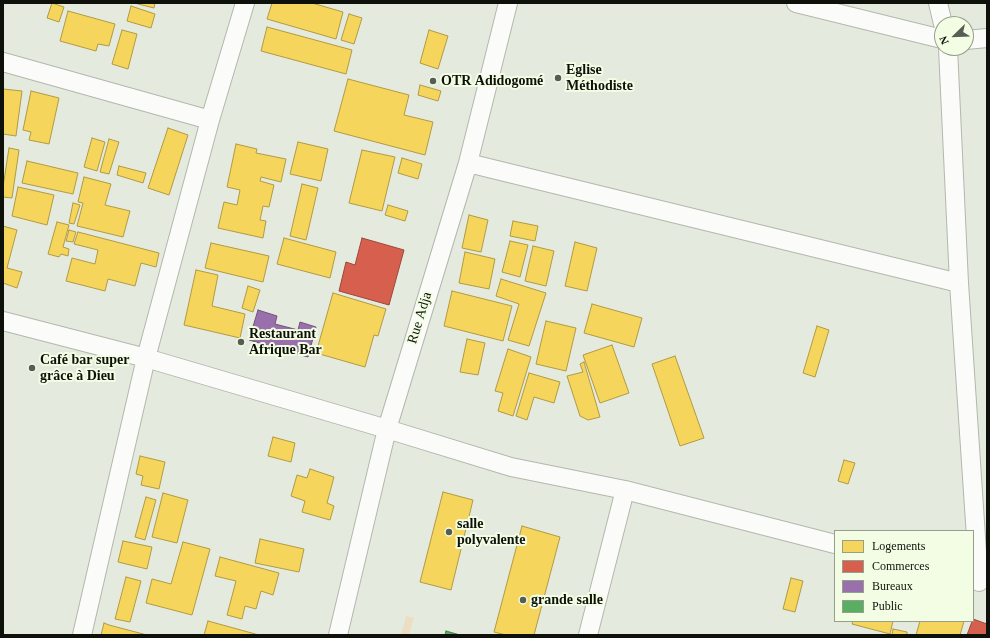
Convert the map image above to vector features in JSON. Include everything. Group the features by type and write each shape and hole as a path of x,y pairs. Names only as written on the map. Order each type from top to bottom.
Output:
{"street":[{"path":"82,635 146,358 210,120 245,3"},
{"name":"Rue Adja","path":"338,635 387,429 468,162 508,3"},
{"path":"796,3 934,37"},
{"path":"938,3 941,16"},
{"path":"974,39 987,38"},
{"path":"948,56 960,283 980,582"},
{"path":"3,62 210,120"},
{"path":"468,162 960,283"},
{"path":"3,321 146,358 511,467 625,490 834,544"},
{"path":"588,635 625,490"}],"shaded area":[{"path":"406,616 414,618 409,635 401,635"}],"building: Logements":[{"path":"52,3 64,7 59,22 47,18"},
{"path":"134,3 155,3 154,8"},
{"path":"272,3 312,3 343,12 336,39 267,19"},
{"path":"131,6 155,14 151,28 127,21"},
{"path":"68,11 115,24 109,46 98,44 96,51 60,41"},
{"path":"349,14 362,18 354,44 341,40"},
{"path":"267,27 352,50 346,74 261,51"},
{"path":"122,30 137,34 128,69 112,64"},
{"path":"429,30 448,36 438,69 420,63"},
{"path":"348,79 409,95 404,115 433,122 425,155 334,131"},
{"path":"420,85 441,91 438,101 418,95"},
{"path":"3,89 22,91 16,136 3,134"},
{"path":"31,91 59,98 49,144 29,140 31,132 23,130"},
{"path":"168,128 188,135 169,195 148,188"},
{"path":"92,138 105,142 97,171 84,167"},
{"path":"109,139 119,142 109,174 100,172"},
{"path":"298,142 328,149 321,181 290,174"},
{"path":"236,144 257,149 256,153 286,159 281,182 261,177 260,181 274,185 269,207 263,206 260,220 266,221 263,238 218,228 224,202 237,205 240,190 227,187"},
{"path":"9,148 19,150 12,198 3,197 3,187"},
{"path":"362,150 395,157 382,211 349,203"},
{"path":"402,158 422,164 418,179 398,173"},
{"path":"27,161 78,173 73,194 22,183"},
{"path":"119,166 146,173 143,183 117,175"},
{"path":"84,177 111,184 105,205 130,211 123,237 77,226 83,203 78,202"},
{"path":"302,184 318,188 306,240 290,236"},
{"path":"18,187 54,195 47,225 12,216"},
{"path":"73,203 80,205 74,224 69,223"},
{"path":"388,205 408,211 405,221 385,215"},
{"path":"469,215 488,220 481,252 462,248"},
{"path":"513,221 538,226 535,241 510,236"},
{"path":"57,222 69,225 63,247 69,249 68,256 61,254 59,257 48,254"},
{"path":"3,226 17,230 7,268 22,272 17,288 3,283"},
{"path":"69,230 76,232 73,242 66,241"},
{"path":"78,232 159,253 156,267 141,263 135,286 108,279 105,291 66,281 72,258 95,264 98,250 74,244"},
{"path":"284,238 336,252 330,278 277,264"},
{"path":"510,241 528,245 520,277 502,272"},
{"path":"575,242 597,248 587,291 565,286"},
{"path":"211,243 269,256 263,282 205,268"},
{"path":"533,246 554,251 546,286 525,281"},
{"path":"465,252 495,259 489,289 459,283"},
{"path":"196,270 218,275 212,306 245,314 240,338 184,325"},
{"path":"501,279 546,293 529,346 508,340 519,304 496,296"},
{"path":"248,286 260,290 253,312 242,308"},
{"path":"452,291 512,306 503,341 444,326"},
{"path":"333,293 386,309 378,336 374,335 365,367 316,353"},
{"path":"592,304 642,318 634,347 584,333"},
{"path":"546,321 576,328 566,371 536,364"},
{"path":"817,326 829,330 815,377 803,373"},
{"path":"467,339 485,343 478,375 460,372"},
{"path":"612,345 629,393 600,403 583,355"},
{"path":"508,349 531,357 513,416 498,411 503,393 495,391"},
{"path":"675,356 704,438 680,446 652,364"},
{"path":"584,362 600,417 588,420 580,416 567,376 583,372 580,364"},
{"path":"529,373 560,382 554,403 534,397 527,420 516,416"},
{"path":"273,437 295,443 291,462 268,456"},
{"path":"140,456 165,462 159,489 141,485 143,476 136,474"},
{"path":"844,460 855,463 848,484 838,481"},
{"path":"310,469 334,477 327,503 334,506 330,520 302,512 305,501 291,496 297,475 307,478"},
{"name":"salle polyvalente","path":"443,492 473,500 451,590 420,582"},
{"path":"163,493 188,500 177,543 152,537"},
{"path":"146,497 156,500 145,540 135,537"},
{"name":"grande salle","path":"522,526 560,537 534,635 506,635 494,632"},
{"path":"260,539 304,549 299,572 255,563"},
{"path":"123,541 152,547 147,569 118,562"},
{"path":"183,542 210,549 192,615 146,603 152,579 171,584"},
{"path":"220,557 279,573 273,595 261,591 256,609 245,606 242,619 227,615 236,581 215,576"},
{"path":"126,577 141,581 130,622 115,619"},
{"path":"791,578 803,581 795,612 783,609"},
{"path":"208,621 259,635 204,635"},
{"path":"853,622 893,622 890,634 852,624"},
{"path":"920,622 964,622 960,635 916,635"},
{"path":"104,623 109,625 147,635 101,635"},
{"path":"893,629 907,632 907,635 892,635"}],"building: Commerces":[{"path":"362,238 404,250 389,305 339,291 346,262 355,265"},
{"path":"974,619 987,624 987,635 967,635"}],"building: Bureaux":[{"path":"258,310 277,316 275,324 298,330 300,322 316,327 308,357 249,340"}],"building: Public":[{"path":"446,631 460,635 445,635"}],"place":[{"name":"Eglise Méthodiste","path":"558,78"},
{"name":"OTR Adidogomé","path":"433,81"},
{"name":"Restaurant Afrique Bar","path":"241,342"},
{"name":"Café bar super grâce à Dieu","path":"32,368"},
{"name":"salle polyvalente","path":"449,532"},
{"name":"grande salle","path":"523,600"}]}
